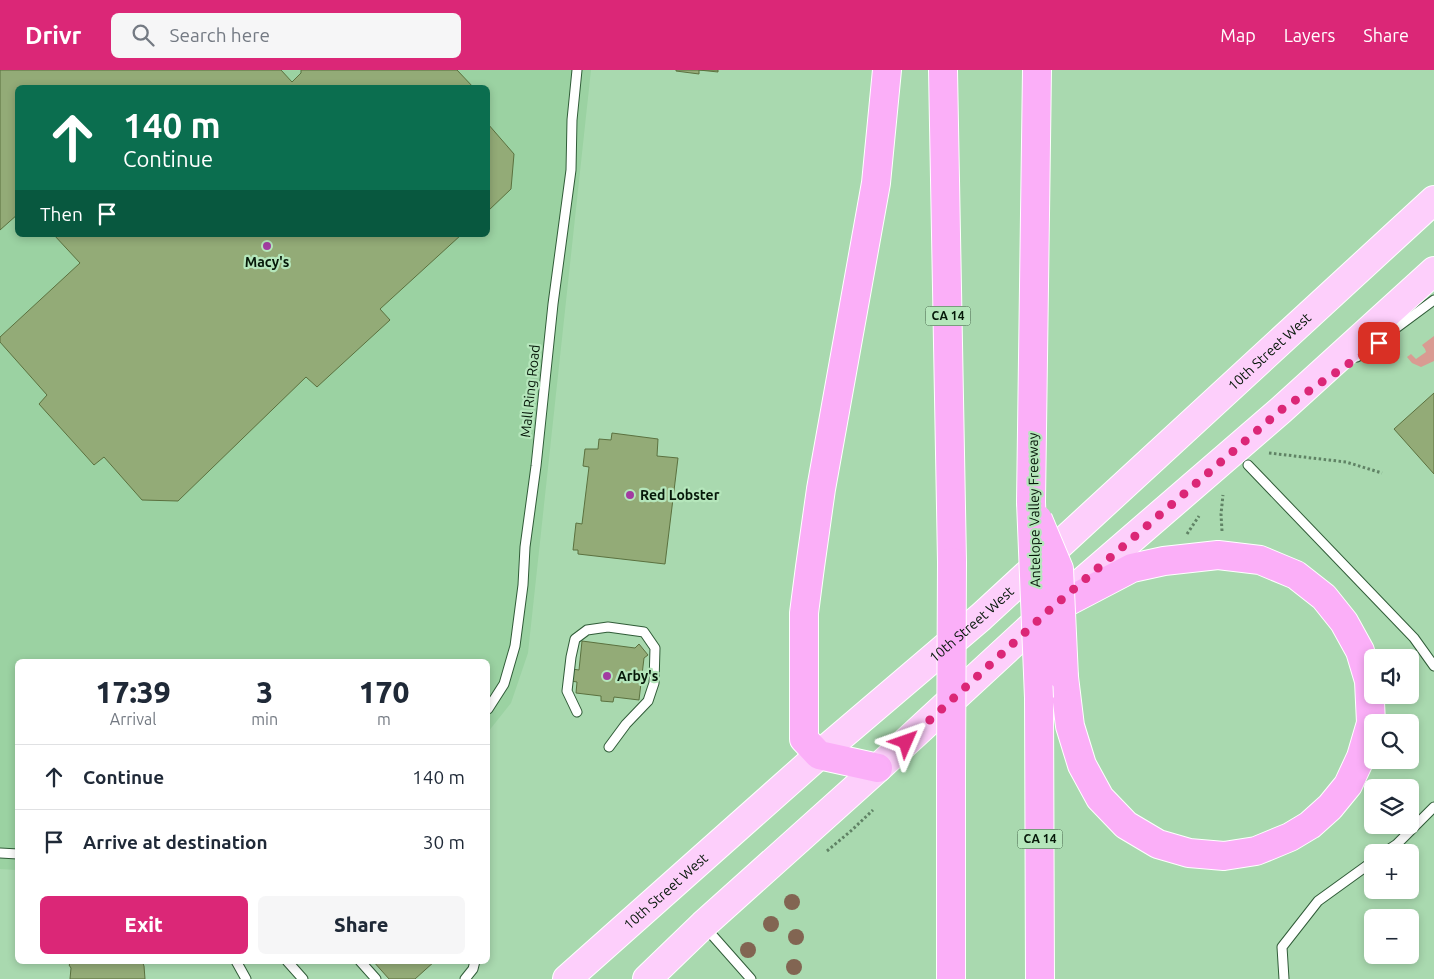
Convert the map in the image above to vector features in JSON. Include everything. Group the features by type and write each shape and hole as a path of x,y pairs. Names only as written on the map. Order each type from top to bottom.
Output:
{"highway":[{"path":"878,768 819,755 804,739 804,613 821,490 876,183 887,70"},
{"name":"CA 14","path":"944,70 952,562 951,979"},
{"name":"Antelope Valley Freeway","path":"1037,70 1031,502 1039,698 1040,979"},
{"path":"1031,502 1059,569 1064,677 1070,726 1082,765 1100,798 1126,825 1158,844 1189,853 1224,856 1256,851 1290,837 1310,825 1348,786 1361,757 1371,723 1369,681 1360,651 1344,622 1324,597 1296,575 1260,560 1218,555 1164,560 1132,568 1046,613"}],"main road":[{"name":"10th Street West","path":"566,979 819,755 980,617 1434,200"},
{"path":"647,979 703,925 878,768 1046,613 1281,410 1434,271"}],"lane":[{"name":"Mall Ring Road","path":"490,706 504,684 514,646 523,585 525,547 536,466 554,296 571,170 572,120 577,70"},
{"path":"1346,365 1434,300"},
{"path":"1281,410 1338,371"},
{"path":"1248,465 1414,638 1434,666"},
{"path":"577,712 566,691 570,657 576,639 587,630 608,627 644,632 655,648 654,683 648,702 626,724 609,747"},
{"path":"1396,844 1434,807"},
{"path":"0,854 15,854"},
{"path":"1284,979 1282,947 1318,901 1364,868"},
{"path":"703,925 751,979"},
{"path":"238,964 246,979"},
{"path":"290,964 303,979"},
{"path":"363,964 376,979"},
{"path":"465,979 473,969 474,964"}],"path":[{"path":"1270,446 1264,452 1346,462 1382,473"},
{"path":"1222,534 1221,514 1224,491 1248,465"},
{"path":"825,852 852,830 875,807"}],"shaded area":[{"path":"0,70 591,70 528,653 511,703 490,729 490,659 15,659 15,870 0,869"},
{"path":"1434,336 1434,361 1421,367 1412,363 1407,357 1411,354 1416,359 1426,352 1422,345"}],"building":[{"path":"0,70 281,70 292,82 301,73 301,70 457,70 471,85 15,85 15,217 0,230"},
{"path":"699,70 699,74 676,71"},
{"path":"699,70 718,70 718,72"},
{"path":"490,126 514,154 511,189 490,209"},
{"path":"56,237 459,237 380,309 390,320 317,387 306,377 178,501 142,500 104,457 94,465 39,404 47,395 0,342 0,337 80,263"},
{"path":"1434,393 1434,474 1394,429"},
{"name":"Red Lobster","path":"612,433 658,439 657,456 678,458 665,564 578,554 578,550 573,550 576,523 582,524 589,467 583,466 585,449 598,449 599,439 611,440"},
{"name":"Arby's","path":"582,641 635,648 639,644 648,655 644,658 639,700 614,697 613,702 601,701 601,696 576,693 577,682 571,681 572,669 579,670"},
{"path":"143,964 145,979 70,979 71,968 69,965"},
{"path":"376,964 432,964 415,979 389,979"}],"place":[{"name":"Macy's","path":"267,246"},
{"name":"Red Lobster","path":"630,495"},
{"name":"Arby's","path":"607,676"}],"route":[{"path":"906,742 1046,613 1281,410 1379,343"}]}
